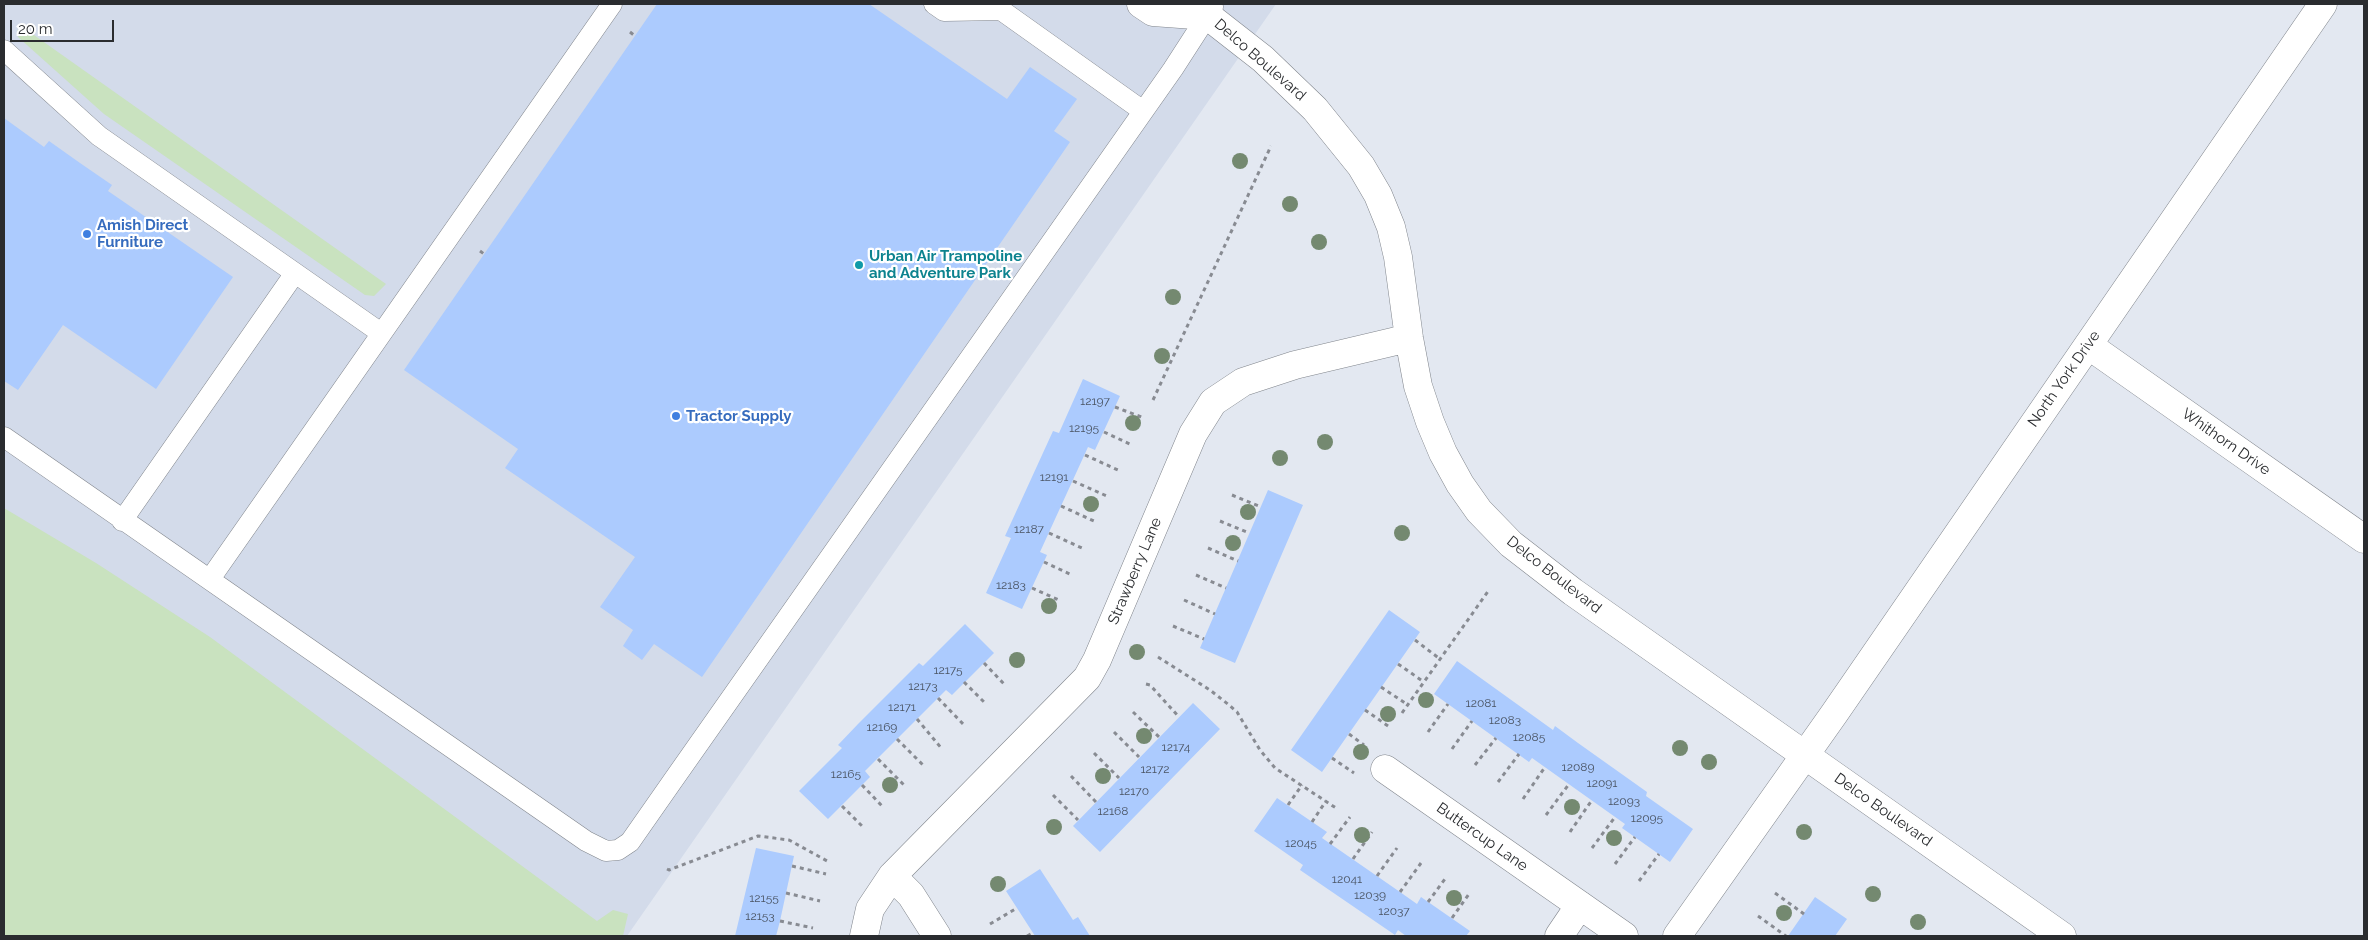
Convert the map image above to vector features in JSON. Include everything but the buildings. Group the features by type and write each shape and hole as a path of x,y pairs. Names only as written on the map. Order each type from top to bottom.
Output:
{"street":[{"name":"Delco Boulevard","path":"1141,4 1153,12 1209,8 1315,108 1361,166 1378,195 1391,227 1398,257 1409,338 1418,386 1430,422 1451,468 1479,511 1511,544 1539,567 2062,936"},
{"name":"North York Drive","path":"1805,755 2323,4"},
{"name":"Strawberry Lane","path":"864,936 870,908 892,876 1087,678 1097,660 1193,434 1214,402 1243,382 1295,365 1409,338"},
{"name":"Whithorn Drive","path":"2088,344 2364,539"},
{"path":"1676,936 1805,755"},
{"name":"Buttercup Lane","path":"1385,769 1624,936"},
{"path":"892,876 911,895 937,936"},
{"path":"1558,936 1580,905"}],"lane":[{"path":"210,579 612,4"},
{"path":"934,4 944,11 1001,10 1143,111"},
{"path":"4,437 122,522 210,579 586,841 606,851 618,850 630,842 1143,111 1209,8"},
{"path":"4,50 92,131 381,333"},
{"path":"122,522 295,273"}],"path":[{"path":"630,32 635,36"},
{"path":"1153,400 1271,146"},
{"path":"480,251 484,254"},
{"path":"1115,406 1144,418"},
{"path":"1104,432 1132,445"},
{"path":"1085,455 1120,471"},
{"path":"1073,481 1108,497"},
{"path":"1232,495 1261,507"},
{"path":"1061,506 1096,522"},
{"path":"1220,521 1249,533"},
{"path":"1049,533 1084,549"},
{"path":"1208,548 1238,561"},
{"path":"1044,562 1072,575"},
{"path":"1196,575 1226,588"},
{"path":"1032,588 1061,601"},
{"path":"1402,713 1489,590"},
{"path":"1184,600 1215,614"},
{"path":"1173,626 1204,639"},
{"path":"1415,640 1440,659"},
{"path":"1158,657 1210,690 1237,712 1266,758 1275,768 1336,808"},
{"path":"984,663 1005,685"},
{"path":"1398,664 1424,682"},
{"path":"964,682 986,704"},
{"path":"1146,684 1150,685 1179,717"},
{"path":"1381,687 1408,706"},
{"path":"938,698 965,726"},
{"path":"1428,732 1448,704"},
{"path":"1365,710 1391,728"},
{"path":"1133,712 1159,737"},
{"path":"918,719 942,749"},
{"path":"1452,749 1472,721"},
{"path":"1114,732 1139,757"},
{"path":"1349,734 1368,748"},
{"path":"1475,766 1496,738"},
{"path":"897,739 924,766"},
{"path":"1094,752 1120,778"},
{"path":"1498,782 1519,754"},
{"path":"1332,758 1358,776"},
{"path":"878,759 905,786"},
{"path":"1523,798 1546,767"},
{"path":"1071,776 1096,802"},
{"path":"1546,815 1569,784"},
{"path":"862,785 883,808"},
{"path":"1288,805 1302,785"},
{"path":"1053,795 1078,820"},
{"path":"1570,832 1592,800"},
{"path":"1312,822 1326,802"},
{"path":"842,806 864,828"},
{"path":"1330,844 1350,817"},
{"path":"1592,848 1615,817"},
{"path":"1353,859 1372,832"},
{"path":"667,869 669,870 758,836 789,840 829,862"},
{"path":"1615,864 1635,837"},
{"path":"1377,876 1397,848"},
{"path":"1639,881 1659,854"},
{"path":"1400,892 1421,863"},
{"path":"792,866 826,874"},
{"path":"1428,902 1445,879"},
{"path":"786,893 820,901"},
{"path":"1775,893 1804,914"},
{"path":"1452,918 1469,894"},
{"path":"990,924 1017,908"},
{"path":"1758,916 1786,936"},
{"path":"780,921 813,928"},
{"path":"1027,936 1033,933"}],"shaded area":[{"path":"4,4 1276,4 627,936 609,936 4,508"}],"green space":[{"path":"24,28 386,284 374,296 365,295 104,114 18,37 17,30"},
{"path":"4,508 96,563 210,637 597,921 613,910 628,914 623,936 4,936"}],"place":[{"name":"Amish Direct Furniture","path":"87,234"},
{"name":"Urban Air Trampoline and Adventure Park","path":"859,265"},
{"name":"Tractor Supply","path":"676,416"}]}
